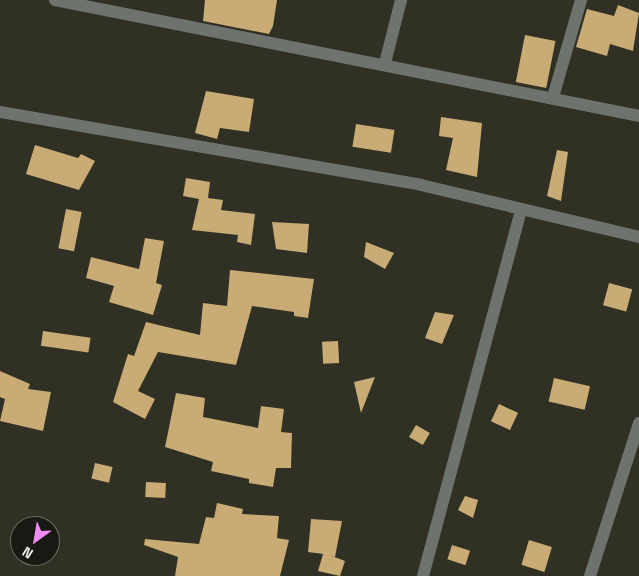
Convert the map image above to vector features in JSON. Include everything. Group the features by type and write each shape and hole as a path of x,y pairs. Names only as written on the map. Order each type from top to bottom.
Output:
{"street":[{"path":"55,0 385,63 639,116"},
{"path":"385,63 401,0"},
{"path":"553,97 581,0"},
{"path":"0,112 421,185 639,238"},
{"path":"423,576 521,209"},
{"path":"590,576 639,423"}],"building":[{"path":"205,0 277,0 273,26 269,34 203,21"},
{"path":"618,5 639,13 633,51 610,44 607,56 576,47 587,9 614,16"},
{"path":"525,35 555,41 546,88 516,82"},
{"path":"206,91 254,99 249,132 220,128 217,139 195,133"},
{"path":"441,117 482,123 477,177 446,170 453,138 439,136"},
{"path":"356,124 395,130 391,153 352,147"},
{"path":"35,145 78,158 81,154 95,161 79,190 26,174"},
{"path":"557,150 568,152 561,201 547,196"},
{"path":"186,178 210,182 208,198 223,200 221,210 255,214 251,245 237,242 238,235 192,230 199,199 183,196"},
{"path":"66,209 82,212 74,251 58,248"},
{"path":"272,222 309,224 307,253 276,249"},
{"path":"145,238 164,241 156,283 162,285 153,315 109,302 114,286 86,278 91,257 139,269"},
{"path":"366,242 394,253 385,269 364,257"},
{"path":"230,270 314,279 308,318 294,316 294,312 252,306 236,365 158,352 138,391 155,399 145,419 113,402 128,354 134,356 146,322 200,335 203,303 227,306"},
{"path":"609,283 632,289 626,311 603,305"},
{"path":"435,312 454,315 442,344 425,338"},
{"path":"43,331 91,338 88,353 41,346"},
{"path":"338,341 339,363 323,364 322,342"},
{"path":"0,371 30,384 28,389 51,392 43,431 0,421 5,399 0,397"},
{"path":"375,377 361,413 354,382"},
{"path":"554,378 590,386 585,410 549,401"},
{"path":"176,393 205,398 203,417 258,428 261,406 284,409 281,432 292,433 291,468 276,468 273,487 249,483 249,479 211,471 213,462 165,447"},
{"path":"499,404 518,413 510,430 491,421"},
{"path":"416,425 430,433 423,445 409,437"},
{"path":"95,463 113,467 109,483 91,479"},
{"path":"146,482 166,483 165,498 145,497"},
{"path":"465,496 478,500 473,518 458,510"},
{"path":"217,503 243,509 242,514 279,516 277,538 289,540 280,576 175,576 178,557 144,545 145,539 199,544 206,517 214,518"},
{"path":"311,519 342,521 335,557 329,555 345,561 340,576 318,571 323,554 308,552"},
{"path":"529,540 552,547 544,572 521,565"},
{"path":"452,545 470,551 465,565 447,559"}]}
